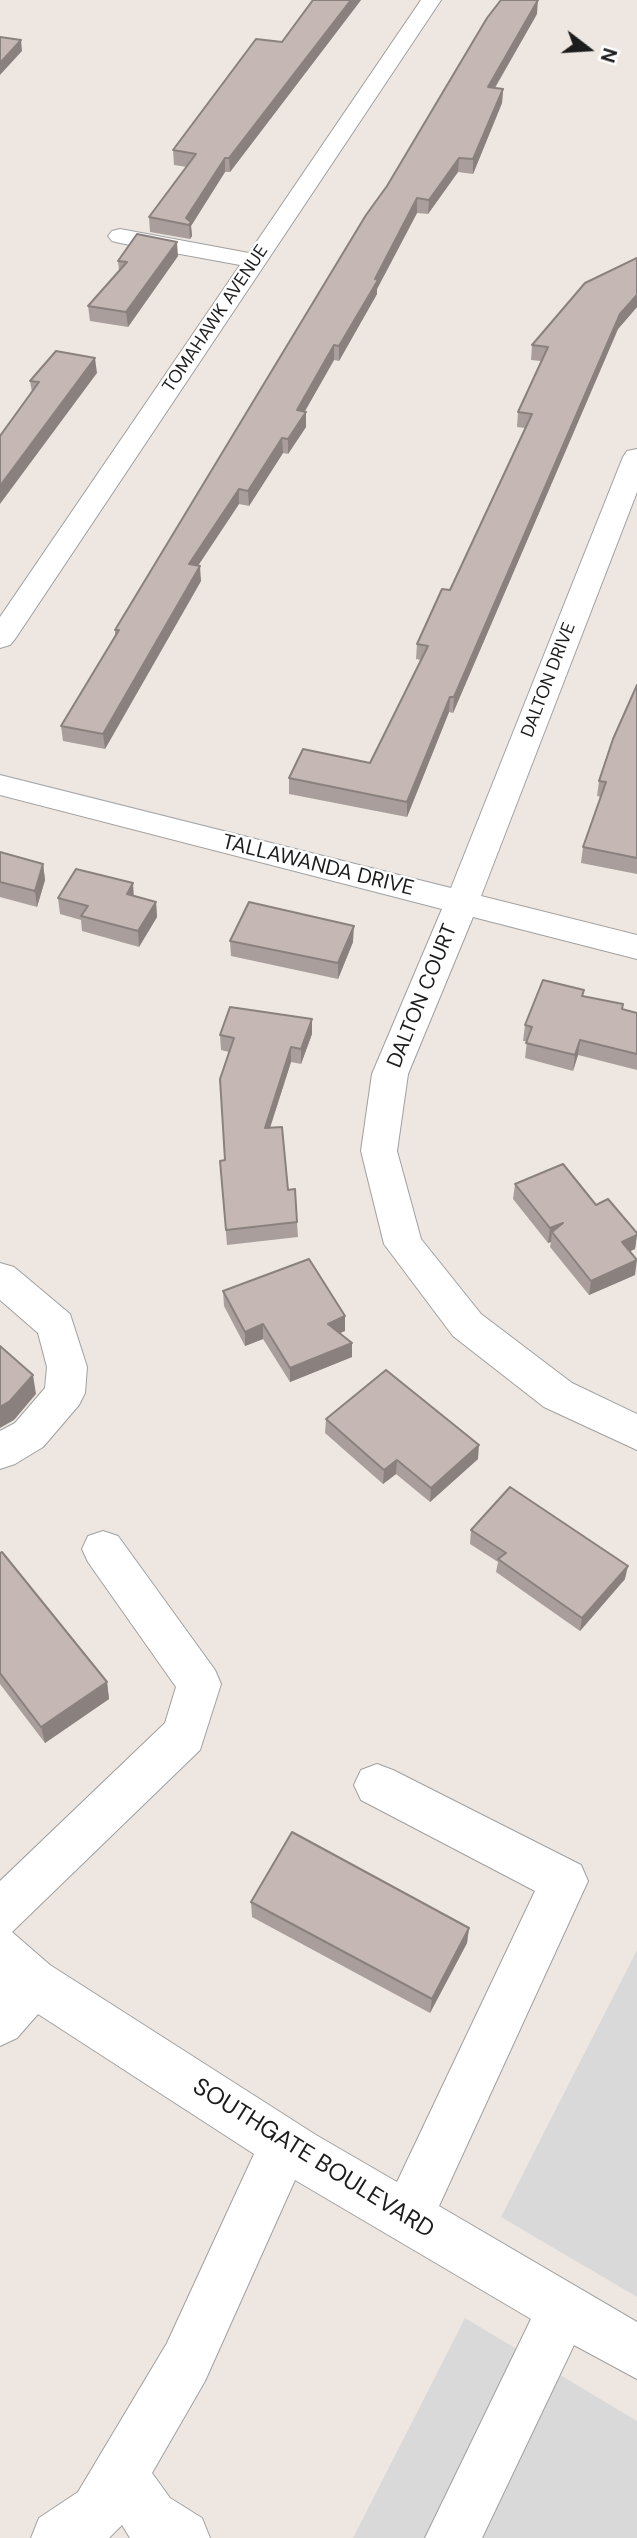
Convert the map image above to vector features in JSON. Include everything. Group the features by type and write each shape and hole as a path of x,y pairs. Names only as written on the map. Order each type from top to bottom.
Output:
{"street":[{"name":"TOMAHAWK AVENUE","path":"0,639 431,0"},
{"path":"120,236 255,261"},
{"name":"DALTON DRIVE","path":"462,902 635,467"},
{"name":"TALLAWANDA DRIVE","path":"0,785 637,947"},
{"name":"DALTON COURT","path":"462,902 390,1074 379,1151 403,1244 467,1325 558,1395 637,1433"},
{"path":"0,1278 56,1325 68,1367 65,1393 29,1435 0,1452"},
{"path":"0,1914 184,1735 198,1684 103,1549"},
{"path":"377,1785 564,1881 407,2217"},
{"path":"0,2021 17,1966"},
{"name":"SOUTHGATE BOULEVARD","path":"17,1966 285,2145 637,2352"},
{"path":"59,2538 98,2512 186,2362 285,2145"},
{"path":"453,2538 564,2309"},
{"path":"120,2475 150,2518 182,2538"}],"shaded area":[{"path":"637,1950 637,2297 501,2217"},
{"path":"465,2318 637,2421 637,2538 353,2538"}],"building":[{"path":"313,0 351,0 229,158 225,158 186,218 191,222 189,225 149,217 196,154 173,150 256,39 282,42"},
{"path":"501,0 538,0 488,87 503,89 473,159 459,158 429,200 417,198 375,279 378,280 339,346 334,345 297,410 306,412 288,439 282,438 248,491 239,489 189,564 200,566 103,734 61,726 119,630 115,630 366,215 387,186 487,18"},
{"path":"0,37 21,40 0,63"},
{"path":"137,234 177,242 126,312 88,306 127,262 118,261"},
{"path":"637,258 637,295 620,314 454,697 450,697 407,802 289,778 303,749 370,763 428,646 417,644 442,589 450,590 532,414 518,412 548,347 532,345 585,283"},
{"path":"56,351 95,358 0,486 0,436 39,382 30,381"},
{"path":"637,685 637,858 583,847 606,782 599,781 613,739"},
{"path":"0,852 43,864 35,891 0,882"},
{"path":"76,869 133,883 127,894 156,902 138,931 81,916 88,906 58,898"},
{"path":"249,902 354,926 338,963 230,941"},
{"path":"543,980 584,990 582,996 623,1004 622,1009 637,1013 637,1054 580,1040 575,1055 526,1043 532,1027 525,1025"},
{"path":"230,1007 312,1019 301,1049 291,1047 265,1128 282,1127 288,1190 295,1189 297,1222 226,1230 220,1161 225,1160 220,1079 234,1038 220,1035"},
{"path":"563,1164 596,1205 608,1199 637,1233 622,1242 637,1260 591,1281 552,1232 563,1223 550,1228 515,1184"},
{"path":"309,1259 345,1316 328,1324 352,1343 290,1368 263,1324 245,1332 223,1291"},
{"path":"0,1346 33,1375 10,1401 0,1407"},
{"path":"386,1370 479,1445 431,1488 397,1460 384,1470 326,1419"},
{"path":"510,1487 628,1566 582,1618 498,1559 506,1553 471,1530"},
{"path":"2,1552 107,1682 41,1727 0,1673"},
{"path":"292,1832 469,1928 432,1999 251,1902"}]}
